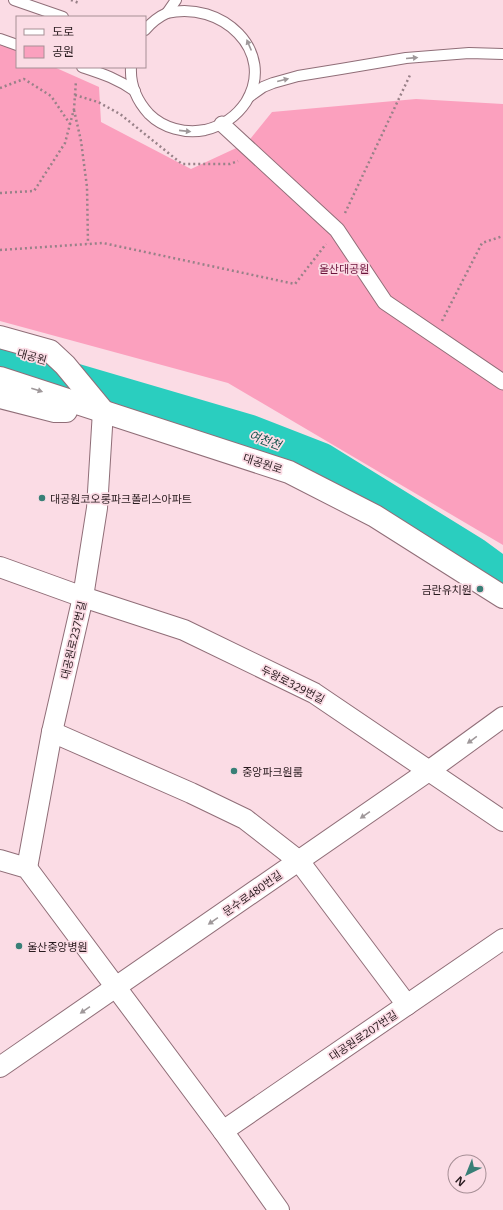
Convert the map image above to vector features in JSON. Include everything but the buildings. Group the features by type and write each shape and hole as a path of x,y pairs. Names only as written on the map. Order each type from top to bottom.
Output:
{"street":[{"path":"222,124 337,230 385,302 503,382"},
{"path":"0,337 50,351 65,365 103,411"},
{"name":"대공원","path":"0,347 65,365"},
{"name":"대공원로","path":"0,378 289,472 375,516 503,597"},
{"path":"0,397 55,410 103,411"},
{"name":"대공원로237번길","path":"27,868 52,732 83,597 97,508 103,411"},
{"name":"두왕로329번길","path":"0,567 83,597 184,630 314,693 430,770 503,821"},
{"name":"문수로480번길","path":"0,1068 430,770 503,717"},
{"path":"52,732 184,790 245,819 299,861 407,1005"},
{"path":"0,860 27,868 223,1131 279,1210"},
{"name":"대공원로207번길","path":"223,1131 503,939"}],"lane":[{"path":"14,0 60,16"},
{"path":"167,13 176,0"},
{"path":"146,29 167,13 182,8 207,9 228,19 238,28 246,39 254,58 254,79 249,97"},
{"path":"0,39 16,44"},
{"path":"131,68 132,81 135,91 142,106 150,115 162,124 171,128 196,131 212,128 222,124 236,114 249,97 263,87 298,76 406,58 469,53 503,54"},
{"path":"79,70 107,75 120,81 135,91"}],"path":[{"path":"72,0 79,3"},
{"path":"0,250 103,243 295,284 337,230 418,57"},
{"path":"0,193 34,191 65,143 74,109 79,70"},
{"path":"0,88 24,79 51,96 70,124"},
{"path":"74,109 81,141 87,187 88,244"},
{"path":"435,336 482,243 503,236"}],"green space":[{"name":"울산대공원","path":"0,43 16,50 16,68 56,68 99,87 101,122 191,169 247,143 272,112 416,99 503,104 503,545 228,383 0,321"}],"waterway":[{"name":"여천천","path":"0,360 249,433 321,461 473,555 503,577"}],"place":[{"name":"대공원코오롱파크폴리스아파트","path":"42,498"},
{"name":"금란유치원","path":"480,589"},
{"name":"중앙파크원룸","path":"234,771"},
{"name":"울산중앙병원","path":"19,946"}]}
